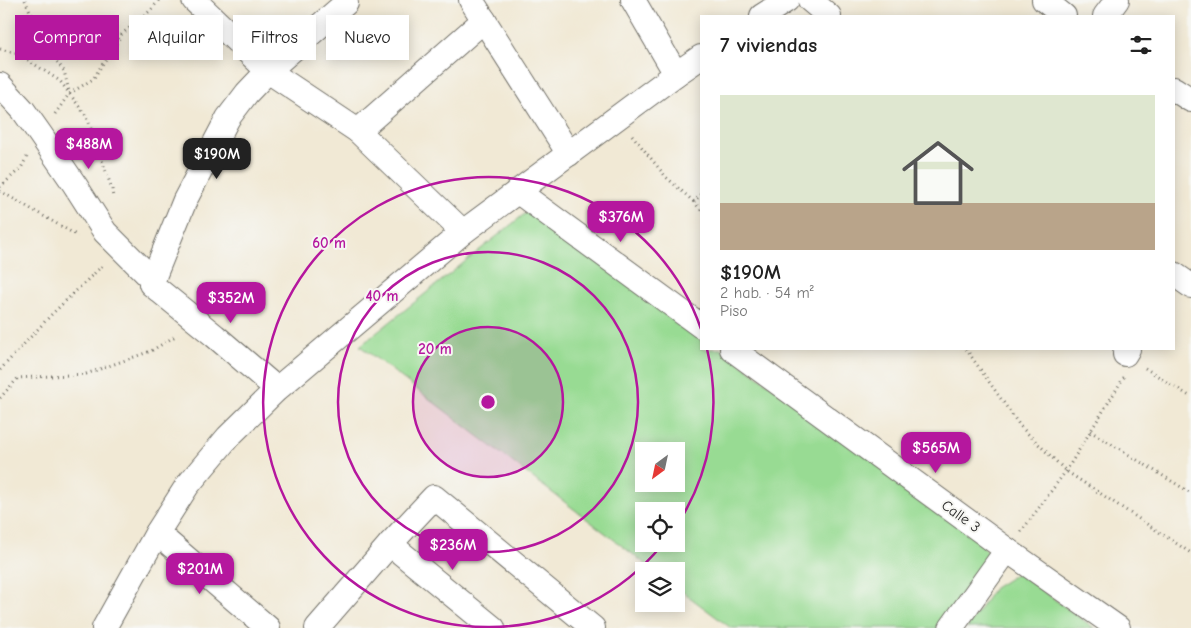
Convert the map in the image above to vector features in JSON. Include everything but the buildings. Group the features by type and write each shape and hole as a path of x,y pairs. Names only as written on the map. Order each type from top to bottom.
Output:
{"street":[{"path":"194,0 268,71 358,132 463,232"},
{"path":"471,0 569,154"},
{"path":"633,0 676,74"},
{"path":"764,15 787,0"},
{"path":"810,0 828,15"},
{"path":"1044,0 1063,15"},
{"path":"1107,15 1117,0"},
{"path":"277,390 151,284 185,200 228,118 247,93 268,71 346,3"},
{"path":"358,132 484,20"},
{"path":"104,628 157,533 187,486 228,437 277,390 463,232 700,58"},
{"path":"0,85 23,110 76,185 105,232 152,279"},
{"path":"1175,90 1191,100"},
{"path":"517,191 700,325"},
{"name":"Calle 3","path":"733,350 1007,550 1118,628"},
{"path":"317,628 390,544 434,497 593,628"},
{"path":"157,533 268,628"},
{"path":"390,544 493,628"},
{"path":"951,628 1007,550"}],"path":[{"path":"25,0 46,47 64,71 70,94"},
{"path":"70,94 93,79 122,34 160,0"},
{"path":"0,49 19,54 60,82 70,94 87,117 114,199"},
{"path":"619,116 666,177 700,209"},
{"path":"694,202 700,195"},
{"path":"0,370 51,315 120,248"},
{"path":"0,398 2,393 18,378 86,374 151,351 198,323"},
{"path":"967,350 1020,426 1066,471 1191,553"},
{"path":"1007,550 1066,471 1090,430 1129,355 1191,397"},
{"path":"1090,430 1191,493"}],"green space":[{"path":"532,208 700,333 700,350 722,350 970,532 990,554 938,628 731,628 685,594 685,562 643,562 360,346"},
{"path":"1018,573 1094,628 967,628 994,588"}]}
